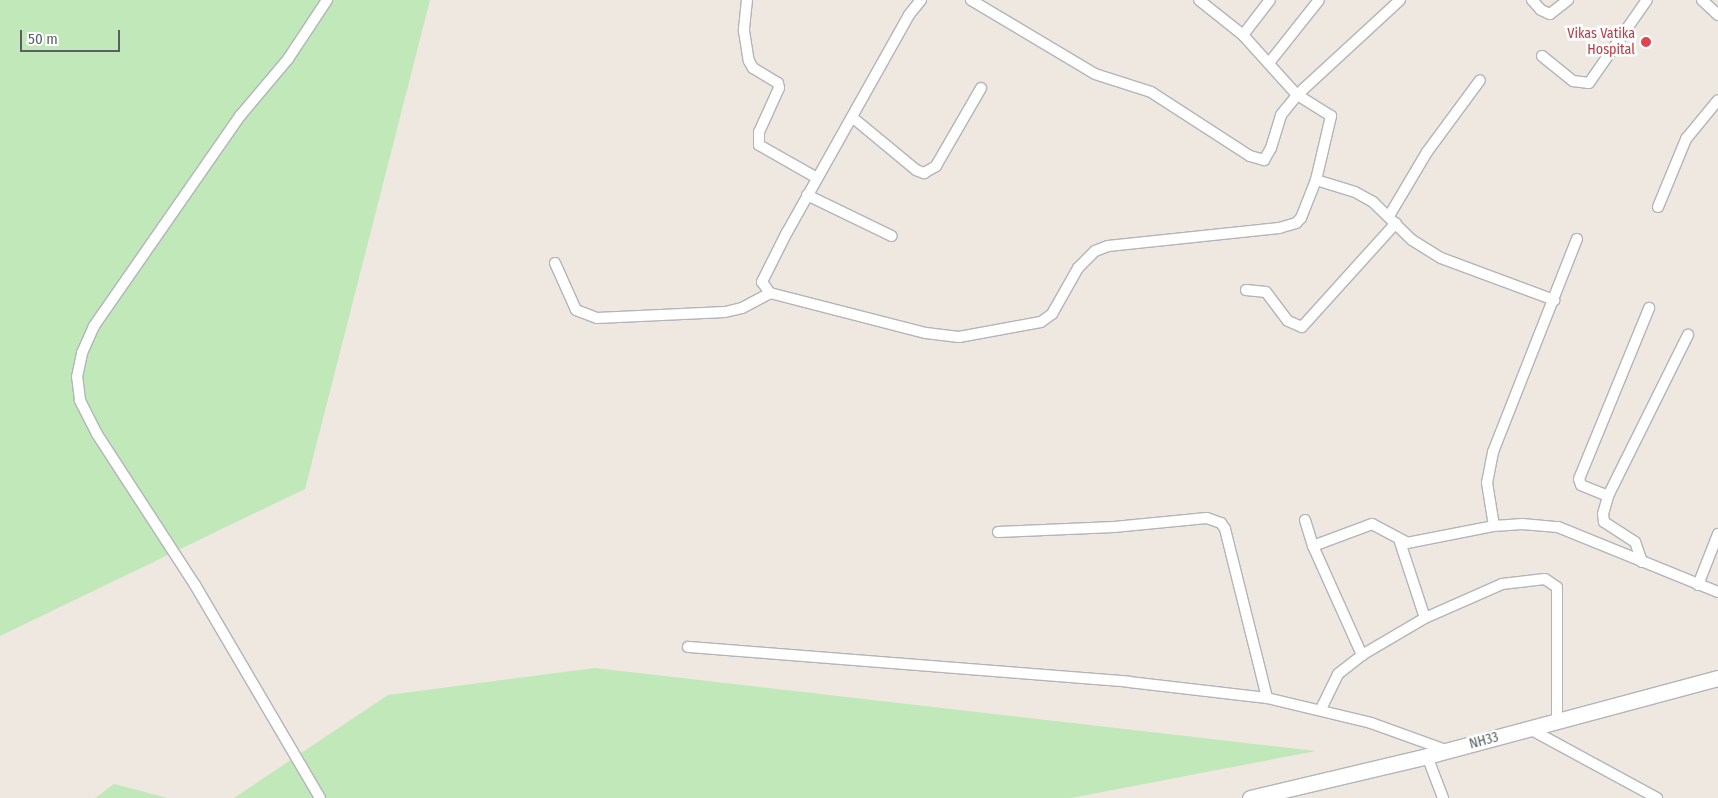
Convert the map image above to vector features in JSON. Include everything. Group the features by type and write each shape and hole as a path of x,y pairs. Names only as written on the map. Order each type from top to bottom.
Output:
{"main road":[{"name":"NH33","path":"1250,798 1428,756 1718,678"}],"street":[{"path":"320,798 195,585 97,434 80,400 77,377 82,353 94,326 240,116 288,59 327,0"},
{"path":"747,0 744,31 749,61 752,68 778,83 779,88 759,132 759,145 817,178"},
{"path":"921,0 909,15 807,195 764,275 764,289 770,293 926,333 959,337 986,335 1041,322 1052,314 1078,268 1095,251 1296,223 1305,211 1316,180 1332,116 1296,95 1243,35 1199,0"},
{"path":"971,0 1095,74 1151,92 1257,160 1268,156 1281,115 1296,95 1400,0"},
{"path":"1243,35 1270,0"},
{"path":"1268,63 1319,0"},
{"path":"1532,0 1541,10 1550,14 1568,0"},
{"path":"1542,56 1573,81 1588,83 1647,0"},
{"path":"1702,0 1718,15"},
{"path":"1246,290 1266,292 1288,321 1302,327 1392,219 1427,152 1480,80"},
{"path":"852,117 916,170 924,173 936,166 980,88"},
{"path":"1658,207 1686,139 1718,100"},
{"path":"1316,180 1355,192 1392,219 1412,240 1441,258 1554,300"},
{"path":"807,195 892,236"},
{"path":"1494,526 1487,483 1489,468 1577,239"},
{"path":"554,263 576,310 598,318 725,312 742,308 770,293"},
{"path":"1608,496 1581,485 1579,478 1650,308"},
{"path":"1642,562 1635,542 1604,522 1602,514 1608,496 1688,335"},
{"path":"998,532 1114,527 1207,518 1221,523 1225,529 1267,698"},
{"path":"1305,520 1313,546 1362,655"},
{"path":"1313,546 1372,524 1399,539 1415,543 1494,526 1522,524 1558,527 1718,592"},
{"path":"1698,585 1718,534"},
{"path":"1399,539 1425,618"},
{"path":"1321,709 1338,674 1362,655 1425,618 1502,584 1530,578 1554,582 1558,594 1557,720"},
{"path":"688,646 1129,682 1267,698 1321,709 1371,723 1447,751"},
{"path":"1528,728 1657,798"},
{"path":"1428,756 1443,798"}],"green space":[{"path":"0,0 430,0 305,489 0,636"},
{"path":"595,668 1316,751 1071,798 234,798 388,695"},
{"path":"114,784 168,798 95,798"}],"place":[{"name":"Vikas Vatika Hospital","path":"1646,42"}]}
